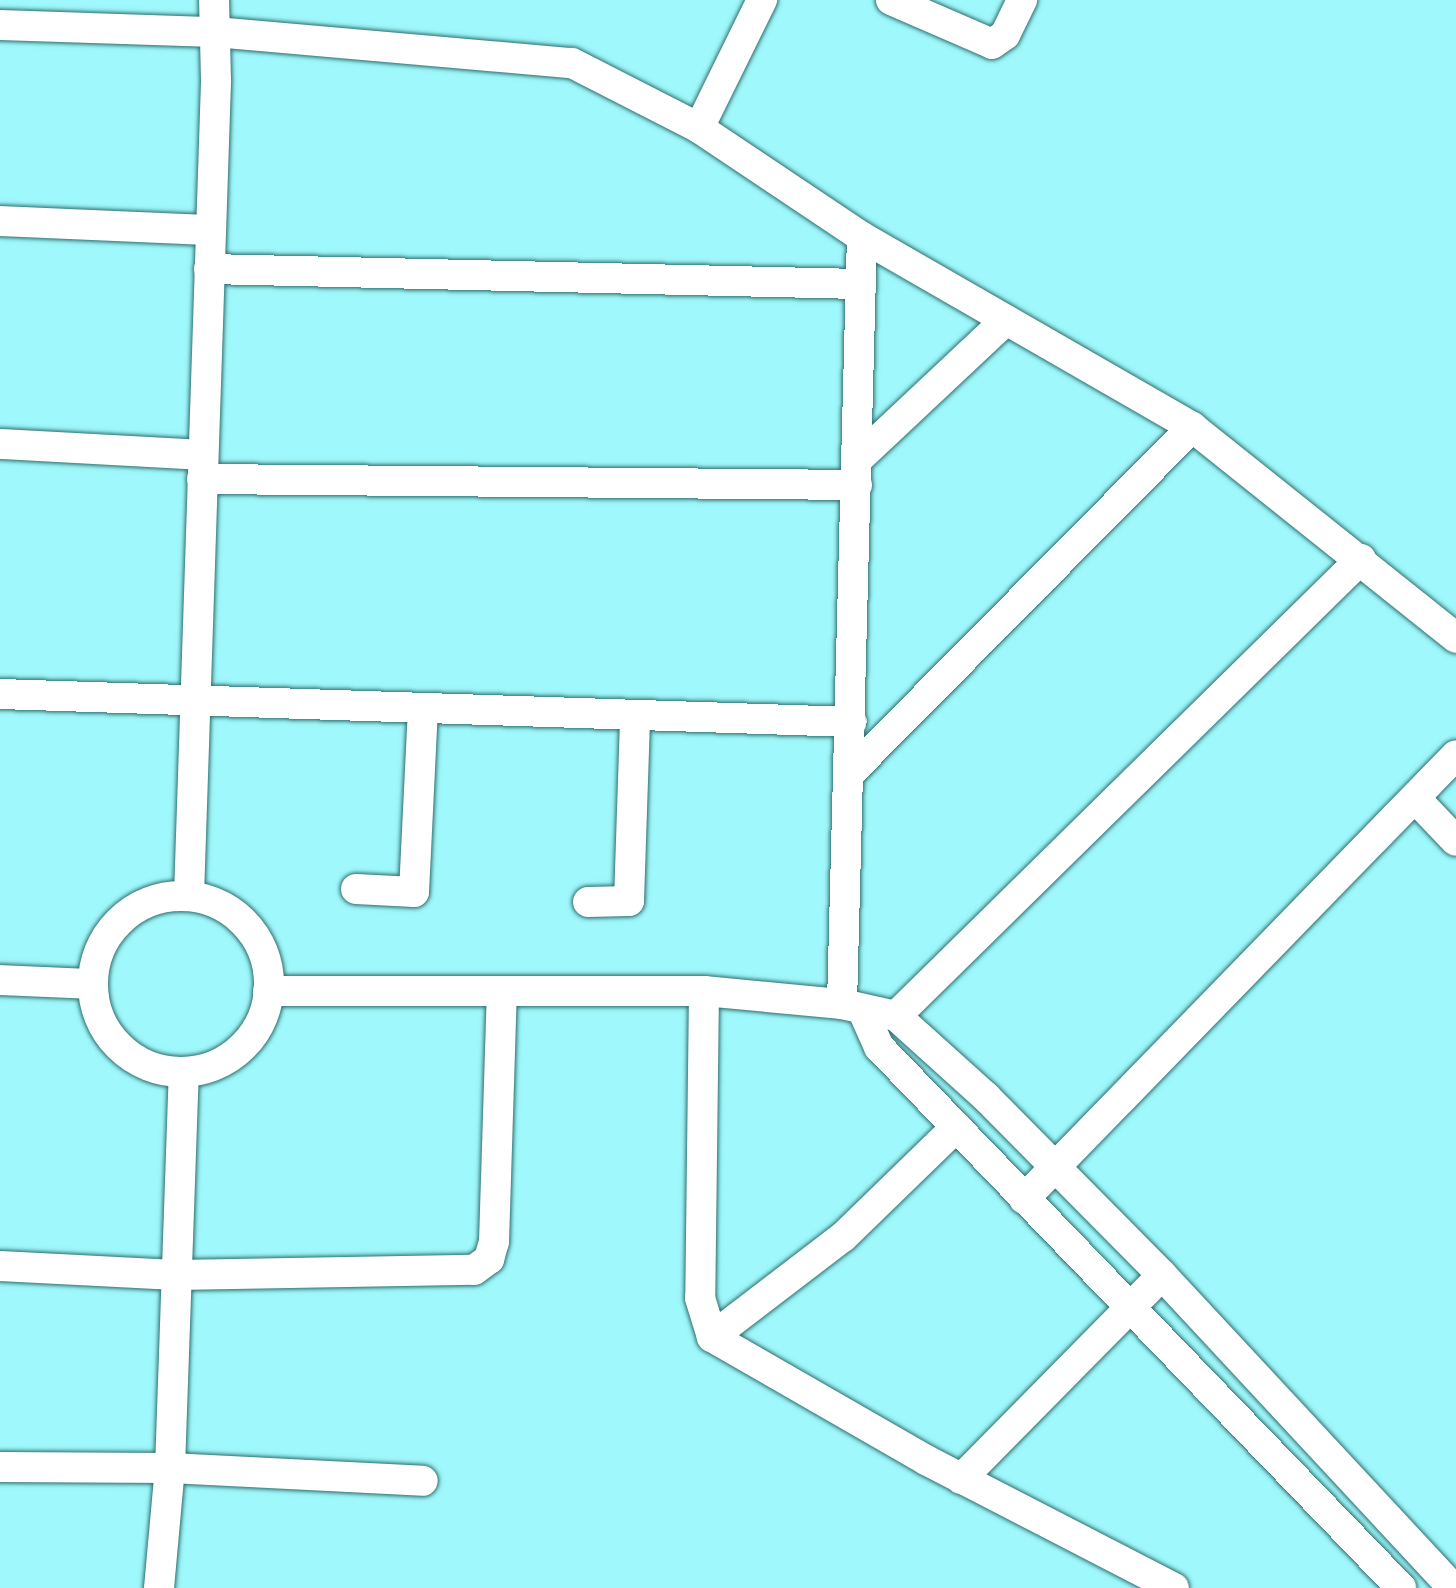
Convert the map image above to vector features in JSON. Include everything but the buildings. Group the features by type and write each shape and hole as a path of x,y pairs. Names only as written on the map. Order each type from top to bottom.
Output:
{"street":[{"path":"189,895 209,269 214,0"},
{"path":"699,128 762,0"},
{"path":"891,0 992,44 1005,35 1022,0"},
{"path":"0,25 215,32 572,63 699,128 862,237 1192,427 1361,559 1456,638"},
{"path":"0,221 210,230"},
{"path":"862,237 851,772 852,1007 879,1047 1128,1310 1401,1588"},
{"path":"209,269 861,284"},
{"path":"0,444 202,467 857,472 1006,320"},
{"path":"851,772 1192,427"},
{"path":"896,1016 1361,559"},
{"path":"0,694 852,722"},
{"path":"356,889 414,892 423,709"},
{"path":"589,902 629,901 635,716"},
{"path":"1024,1199 1056,1170 1456,755"},
{"path":"1415,799 1456,841"},
{"path":"189,895 215,902 244,921 263,950 268,991 262,1018 243,1047 215,1067 184,1072 146,1066 117,1047 99,1018 91,984 99,949 118,920 147,901 189,895"},
{"path":"0,980 91,984"},
{"path":"268,991 704,991 852,1007 896,1016 986,1097 1162,1275 1452,1588"},
{"path":"0,1266 176,1275 474,1270 489,1259 494,1242 502,991"},
{"path":"704,991 699,1298 712,1337 961,1479 1174,1588"},
{"path":"159,1588 170,1468 184,1072"},
{"path":"712,1337 843,1237 956,1127"},
{"path":"961,1479 1162,1275"},
{"path":"0,1468 170,1468 423,1481"}]}
